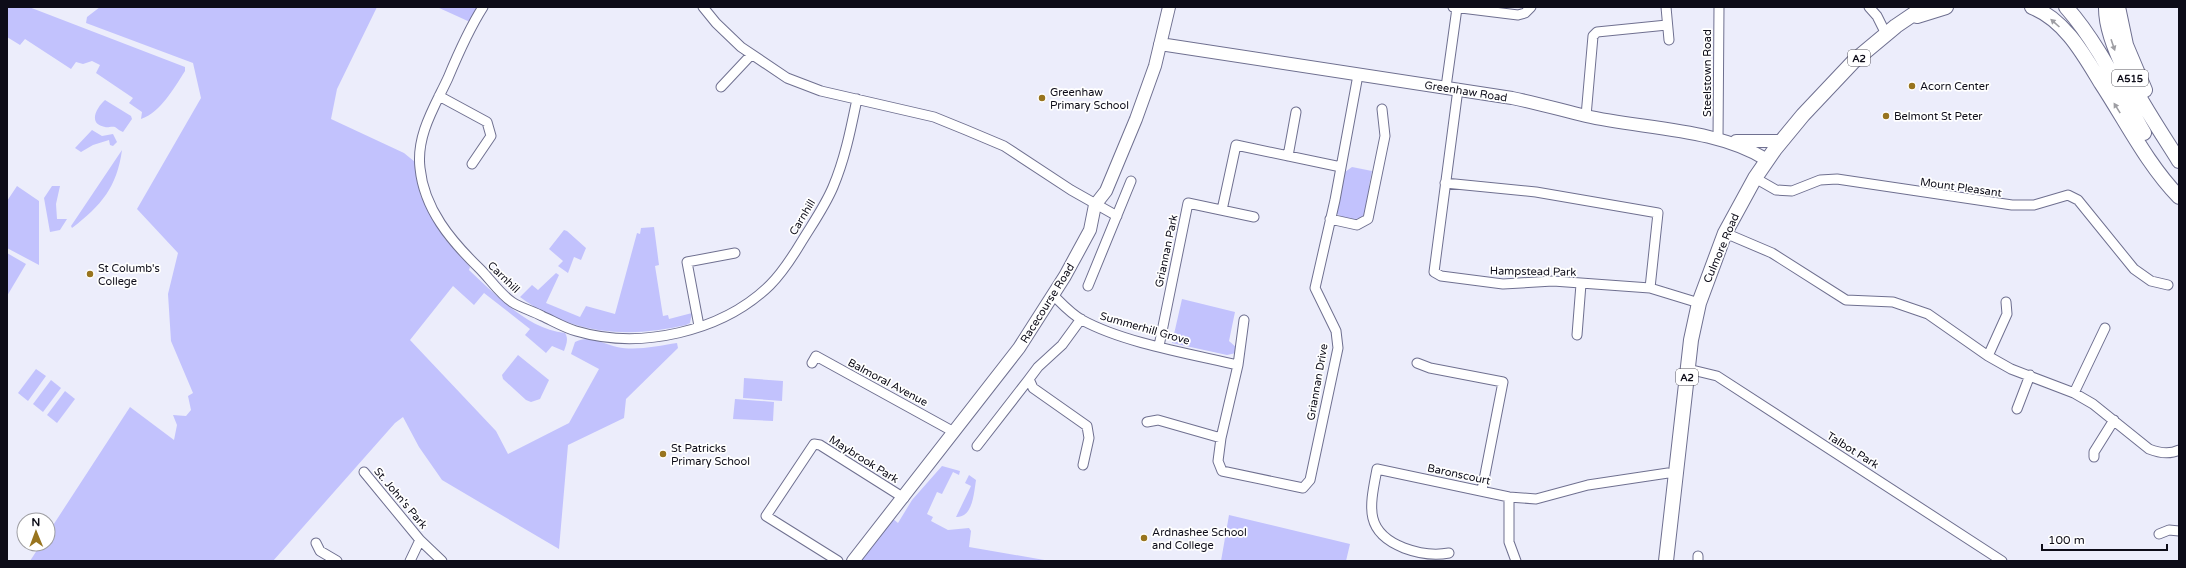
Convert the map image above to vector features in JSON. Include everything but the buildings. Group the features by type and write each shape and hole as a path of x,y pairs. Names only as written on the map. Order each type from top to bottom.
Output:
{"highway":[{"name":"Culmore Road","path":"1666,561 1688,369 1699,303 1725,233 1755,178 1781,141 1854,61 1903,20 1924,7"},
{"path":"1903,20 1946,7"},
{"path":"2032,7 2049,17 2075,42 2156,169 2179,197"},
{"name":"A515","path":"2066,7 2078,20 2091,41 2155,154 2179,190"},
{"name":"A515","path":"2106,7 2108,30 2118,58 2179,161"},
{"path":"2118,7 2126,45 2168,143"}],"main road":[{"name":"Racecourse Road","path":"854,561 1019,348 1054,296 1090,230 1096,205 1106,191 1136,119 1155,66 1168,7"},
{"name":"Greenhaw Road","path":"1160,44 1452,88 1542,104 1586,116 1721,140 1752,150 1767,160"},
{"path":"1721,140 1781,141"}],"street":[{"name":"Carnhill","path":"483,7 461,48 428,120 422,139 420,168 428,201 448,235 512,302 575,331 610,338 656,337 699,326 741,308 770,285 789,262 823,207 833,186 848,142 857,98"},
{"path":"703,7 716,24 751,55 787,78 821,91 857,98 934,117 1004,146 1096,205 1117,216"},
{"path":"1455,7 1518,16 1525,13 1531,7"},
{"name":"Hampstead Park","path":"1455,7 1452,88 1445,183 1434,272 1441,276 1504,284 1553,281 1650,288 1699,303"},
{"path":"1666,7 1669,40"},
{"name":"Steelstown Road","path":"1719,7 1721,140"},
{"path":"1869,7 1877,16 1886,34"},
{"path":"1586,116 1593,36 1597,32 1667,24"},
{"path":"721,87 751,55"},
{"name":"Griannan Drive","path":"1244,320 1238,365 1221,438 1218,461 1222,471 1302,488 1310,480 1338,348 1336,331 1315,288 1341,167 1358,75"},
{"path":"439,96 487,122 490,136 472,164"},
{"path":"1330,219 1356,224 1368,219 1385,136 1382,109"},
{"path":"1288,156 1296,112"},
{"path":"1222,210 1236,145 1341,167"},
{"name":"Mount Pleasant","path":"1755,178 1776,190 1792,191 1820,180 1838,179 2012,205 2034,205 2068,195 2078,200 2134,269 2151,281 2168,285"},
{"path":"1088,286 1131,181"},
{"path":"1445,183 1536,192 1658,213 1650,288"},
{"name":"Griannan Park","path":"1159,346 1188,203 1254,217"},
{"path":"1725,233 1772,253 1846,300 1893,302 1928,314 1988,356 2011,368 2074,393 2114,420 2149,449 2158,453 2179,450"},
{"path":"699,326 687,262 735,253"},
{"path":"1576,335 1581,284"},
{"name":"Summerhill Grove","path":"1054,296 1081,320 1104,330 1159,346 1238,365"},
{"path":"1988,356 2007,314 2006,302"},
{"path":"977,446 1038,367 1062,345 1081,320"},
{"path":"2074,393 2105,328"},
{"name":"Balmoral Avenue","path":"812,363 816,356 954,432"},
{"path":"1418,363 1430,368 1503,382 1482,490"},
{"name":"Talbot Park","path":"1688,369 1717,376 2002,561"},
{"path":"2018,408 2030,375"},
{"path":"1029,379 1033,388 1087,426 1089,438 1083,465"},
{"path":"1147,422 1158,420 1221,438"},
{"path":"2094,457 2094,452 2114,420"},
{"name":"Maybrook Park","path":"838,561 766,516 814,444 820,445 904,498"},
{"name":"Baronscourt","path":"1449,553 1433,556 1414,551 1389,542 1380,533 1373,522 1371,508 1377,469 1482,490 1509,497 1536,499 1588,485 1668,473 1676,475"},
{"name":"St. John's Park","path":"364,472 420,540 442,561"},
{"path":"1509,497 1509,542 1516,561"},
{"path":"2159,534 2169,530 2179,531"},
{"name":"St. John's Park","path":"410,561 420,540"},
{"path":"316,543 320,551 337,561"}],"shaded area":[{"path":"7,7 29,7 185,67 185,71 172,92 161,105 148,116 141,119 142,112 129,103 133,98 96,73 100,65 92,61 83,64 76,62 71,69 25,39 20,45 7,37"},
{"path":"100,7 377,7 337,89 331,119 404,153 415,162 421,197 445,239 470,267 469,270 512,309 538,325 565,333 567,338 564,351 552,346 546,353 525,335 530,329 484,293 474,305 453,286 410,340 496,431 508,454 569,423 599,369 571,354 575,342 591,339 624,348 647,348 677,343 678,348 626,399 624,418 568,445 559,549 442,480 419,447 403,417 395,423 273,561 30,561 36,552 56,552 56,521 130,407 174,440 177,425 173,415 186,416 191,410 188,396 193,393 171,341 168,294 178,253 137,209 201,98 193,63 86,23 87,17"},
{"path":"437,7 477,7 470,22"},
{"path":"105,100 131,116 132,119 123,132 115,127 105,127 96,122 95,115"},
{"path":"92,130 102,136 113,134 117,142 113,146 110,145 109,140 93,145 81,152 75,148"},
{"path":"122,150 116,175 106,195 91,212 72,228 71,226"},
{"path":"1352,167 1372,171 1369,186 1371,188 1366,213 1360,218 1356,219 1343,217 1336,213 1345,172"},
{"path":"17,186 39,201 39,265 7,248 7,201"},
{"path":"52,186 60,186 56,204 57,219 67,219 60,230 50,232 44,198"},
{"path":"654,227 659,265 655,266 663,316 668,315 669,319 692,313 690,323 686,325 642,332 599,330 578,326 558,319 520,297 532,285 538,290 556,273 559,275 546,303 580,317 586,306 615,314 637,233 640,234 641,228"},
{"path":"564,230 586,248 581,260 574,257 568,273 558,266 563,261 549,249"},
{"path":"7,253 26,264 7,296"},
{"path":"1182,299 1235,312 1229,341 1237,348 1236,353 1227,355 1172,343"},
{"path":"518,355 549,380 540,399 531,402 526,400 503,379 502,375"},
{"path":"36,369 46,376 28,401 18,393"},
{"path":"744,378 783,381 782,401 743,398"},
{"path":"51,380 61,388 43,412 33,404"},
{"path":"65,391 75,399 57,423 47,415"},
{"path":"735,399 774,402 773,421 733,419"},
{"path":"942,466 960,471 959,475 953,472 942,494 937,492 927,514 933,517 931,521 948,530 969,528 971,531 969,547 1050,561 860,561 892,518 898,523 912,500"},
{"path":"969,475 976,480 972,503 966,513 962,516 956,517 971,486 965,483"},
{"path":"1229,515 1350,544 1346,561 1221,561"}],"place":[{"name":"Acorn Center","path":"1912,86"},
{"name":"Greenhaw Primary School","path":"1042,98"},
{"name":"Belmont St Peter","path":"1886,116"},
{"name":"St Columb's College","path":"90,274"},
{"name":"St Patricks Primary School","path":"663,454"},
{"name":"Ardnashee School and College","path":"1144,538"}]}
